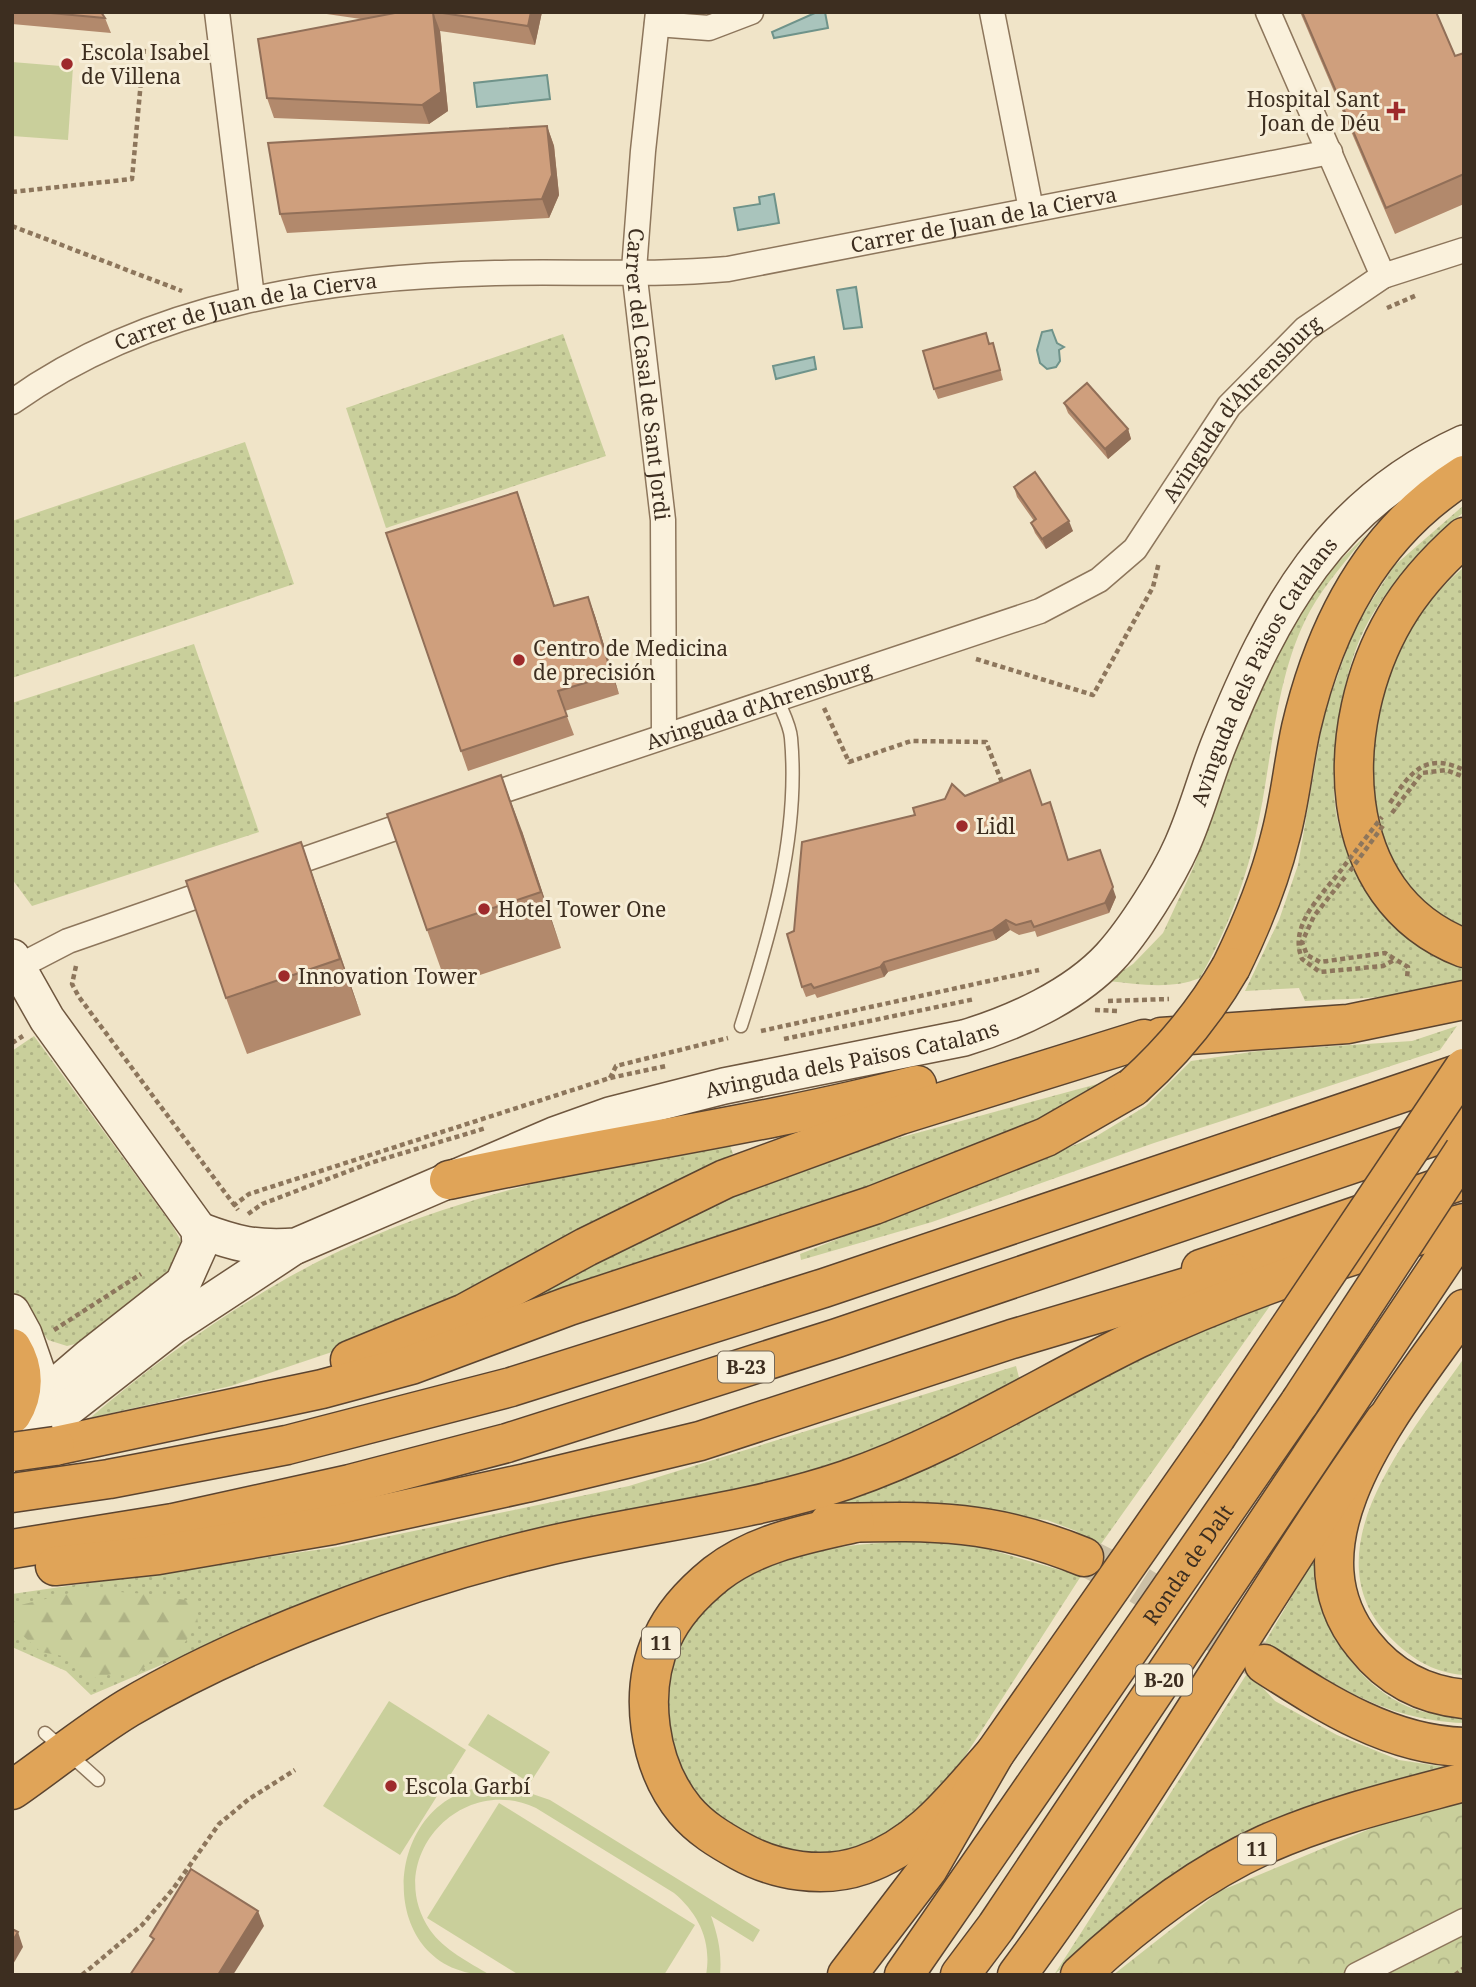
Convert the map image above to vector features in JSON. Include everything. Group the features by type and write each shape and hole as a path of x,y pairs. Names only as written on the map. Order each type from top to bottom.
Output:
{"highway":[{"path":"23,1333 19,1403 24,1436 186,1419 322,1389 411,1365 569,1306 874,1205 1046,1138 1133,1087 1188,1033 1211,1003 1252,924 1280,838 1301,728 1319,659 1338,614 1382,546 1416,510 1464,475"},
{"path":"1464,537 1415,588 1382,642 1361,701 1353,764 1355,808 1381,878 1391,895 1412,916 1464,948"},
{"path":"449,1180 569,1154 781,1117 1039,1054 1220,1030 1348,1024 1464,1000"},
{"path":"186,1419 353,1359 464,1313 586,1247 725,1179 900,1115 1144,1039"},
{"path":"847,1975 928,1869 995,1753 1216,1437 1464,1070"},
{"name":"B-23","path":"12,1493 109,1479 287,1445 511,1387 824,1288 1464,1070"},
{"name":"B-23","path":"12,1549 173,1523 349,1484 508,1443 837,1338 1464,1126"},
{"name":"Ronda de Dalt","path":"904,1975 955,1906 1300,1402 1464,1151"},
{"path":"1012,1339 1238,1255 1464,1179"},
{"path":"12,1571 158,1556 333,1525 526,1483 700,1441 1012,1339 1464,1204"},
{"path":"12,1790 72,1745 131,1706 237,1654 322,1618 427,1581 537,1548 732,1512 848,1479 931,1443 1201,1310 1266,1285 1464,1223"},
{"name":"Ronda de Dalt","path":"960,1975 996,1927 1180,1656 1464,1229"},
{"path":"1017,1975 1139,1800 1321,1510 1464,1309"},
{"path":"1385,1420 1356,1474 1339,1524 1335,1561 1341,1604 1358,1638 1390,1672 1411,1686 1434,1695 1464,1699"},
{"path":"322,1618 454,1583 640,1545 757,1528 893,1520 958,1522 1028,1537 1084,1557"},
{"name":"11","path":"855,1523 804,1534 760,1549 718,1573 682,1607 662,1639 651,1680 650,1724 656,1760 670,1787 685,1809 705,1829 733,1847 756,1860 782,1868 820,1872 862,1866 896,1850 922,1833 995,1753"},
{"path":"1264,1664 1313,1695 1366,1723 1419,1741 1464,1747"},
{"name":"11","path":"1080,1975 1130,1930 1197,1882 1265,1844 1354,1812 1464,1782"}],"street":[{"path":"217,12 252,297"},
{"path":"658,18 709,29 751,12"},
{"path":"992,12 1031,209"},
{"path":"1268,12 1383,275"},
{"name":"Carrer del Casal de Sant Jordi","path":"658,18 634,271 663,520 664,736"},
{"name":"Carrer de Juan de la Cierva","path":"12,402 98,352 198,312 252,297 407,276 634,271 680,273 728,269 1330,152"},
{"name":"Avinguda d'Ahrensburg","path":"14,965 68,941 253,877 1040,611 1099,580 1135,550 1229,406 1305,329 1383,275 1464,250"},
{"name":"Avinguda dels Països Catalans","path":"199,1230 237,1245 260,1249 296,1246 554,1135 652,1103 950,1041 1000,1027 1041,1008 1110,958 1133,928 1181,847 1220,740 1278,612 1328,541 1376,495 1433,457 1464,443"},
{"path":"14,965 53,1027 127,1126 199,1230 200,1245 183,1283 45,1394 24,1436"},
{"path":"24,1436 172,1327 296,1246"},
{"path":"23,1333 46,1351 66,1359 89,1357"},
{"path":"23,1333 45,1394"},
{"path":"1357,1975 1464,1921"}],"lane":[{"path":"743,1032 785,857 791,737 777,698"},
{"path":"78,1762 98,1780"}],"path":[{"path":"12,192 132,179 144,48"},
{"path":"12,226 192,295 198,312"},
{"path":"972,658 1093,695 1153,587 1161,552"},
{"path":"824,708 849,762 911,741 986,742 1006,792"},
{"path":"1396,959 1383,966 1320,972 1302,959 1297,938 1300,926 1382,817 1391,801 1421,766 1441,762 1464,770"},
{"path":"1399,984 1409,974 1408,967 1385,953 1320,962 1307,955 1302,942 1314,916 1422,773 1446,770 1464,777"},
{"path":"79,961 72,972 72,984 79,997 244,1218 262,1205 370,1163 481,1129"},
{"path":"610,1078 616,1066 743,1032 1042,970"},
{"path":"23,1333 142,1273"},
{"path":"82,1975 142,1925 173,1889 219,1824 249,1799 295,1770"},
{"path":"1455,1975 1464,1968"}],"green space":[{"path":"12,62 73,67 68,140 12,136"},
{"path":"563,334 606,456 386,528 346,408"},
{"path":"245,442 294,584 12,678 12,521"},
{"path":"1464,505 1464,512 1421,551 1395,582 1364,630 1349,672 1338,722 1334,797 1341,833 1352,864 1378,906 1398,930 1412,941 1464,965 1464,980 1425,991 1345,999 1305,1001 1299,988 1245,991 1279,920 1298,865 1324,714 1355,627 1394,566"},
{"path":"1367,534 1323,591 1298,636 1276,716 1258,824 1248,865 1227,923 1200,978 1166,985 1107,981 1133,964 1163,933 1194,866 1249,705 1308,592"},
{"path":"1464,567 1464,937 1416,901 1394,872 1377,822 1372,758 1381,696 1404,640 1441,589"},
{"path":"194,644 259,832 32,906 12,879 12,703"},
{"path":"1457,1026 1440,1050 1154,1143 932,1222 801,1260 800,1254 1095,1137 1146,1106 1191,1061 1258,1051 1412,1041"},
{"path":"34,1036 172,1225 184,1246 183,1267 83,1342 67,1346 48,1340 12,1291 12,1051"},
{"path":"1101,1083 1042,1119 878,1184 496,1314 674,1215 847,1152"},
{"path":"729,1143 733,1154 673,1182 425,1314 335,1351 231,1386 90,1418 175,1350 236,1309 331,1255 378,1234 526,1185"},
{"path":"1272,1303 1096,1551 1076,1531 1047,1520 930,1507 835,1511 834,1502 1194,1330"},
{"path":"1464,1358 1464,1675 1441,1671 1421,1662 1386,1633 1365,1599 1359,1564 1364,1527 1377,1490 1397,1454"},
{"path":"1016,1366 1021,1385 799,1485 433,1561 330,1593 91,1695 66,1671 12,1647 12,1594 337,1547 629,1486"},
{"path":"922,1540 974,1545 1081,1576 933,1806 895,1832 853,1849 807,1856 761,1849 704,1805 691,1793 683,1780 666,1724 673,1666 682,1643 711,1603 753,1574 802,1555 831,1548"},
{"path":"1314,1559 1324,1607 1333,1630 1344,1651 1359,1670 1376,1687 1396,1701 1425,1712 1464,1714 1464,1723 1433,1720 1382,1706 1336,1685 1264,1644"},
{"path":"95,1587 194,1601 198,1623 173,1660 152,1660 137,1674 112,1674 90,1679 68,1657 41,1652 20,1633 12,1631 12,1607"},
{"path":"1248,1672 1275,1701 1337,1735 1399,1760 1459,1769 1115,1922 1054,1975"},
{"path":"389,1701 466,1750 400,1855 323,1806"},
{"path":"488,1714 550,1752 530,1783 468,1745"},
{"path":"512,1787 550,1800 760,1930 753,1942 711,1916 719,1945 720,1975 706,1975 707,1951 702,1930 697,1919 674,1893 536,1808 508,1800 481,1802 456,1812 436,1829 422,1851 416,1876 418,1903 430,1930 450,1950 490,1975 449,1966 422,1943 407,1911 404,1875 414,1839 435,1810 468,1790"},
{"path":"1464,1799 1464,1975 1113,1975 1220,1891 1401,1816"},
{"path":"499,1803 695,1925 664,1975 519,1975 427,1918"}],"water":[{"path":"817,12 825,12 828,28 774,38 772,32"},
{"path":"547,75 550,99 477,107 474,83"},
{"path":"774,194 779,223 738,230 734,208 760,204 759,197"},
{"path":"856,287 862,327 844,329 837,290"},
{"path":"1052,330 1057,343 1064,347 1059,350 1060,361 1056,367 1047,369 1040,363 1037,350 1042,332"},
{"path":"814,357 816,369 776,379 773,366"}],"building":[{"path":"40,12 101,12 105,18"},
{"path":"400,12 433,12 441,92 422,105 267,98 258,39"},
{"path":"436,12 531,12 528,26"},
{"name":"Hospital Sant Joan de Déu","path":"1302,12 1436,12 1455,56 1464,53 1464,174 1386,208"},
{"path":"547,126 552,175 542,199 280,214 268,143"},
{"path":"986,333 989,344 993,343 1000,370 934,389 923,351"},
{"path":"1087,383 1128,429 1105,449 1064,403"},
{"path":"1035,472 1069,521 1042,539 1031,523 1036,519 1014,487"},
{"name":"Centro de Medicina de precisión","path":"517,492 554,606 588,597 612,675 558,691 567,716 461,751 386,533"},
{"path":"1030,770 1042,805 1050,802 1068,860 1100,850 1113,887 1105,903 1034,927 1031,921 1016,925 1006,920 992,930 884,962 880,967 814,988 811,984 802,987 787,934 794,931 802,842 915,815 913,808 945,799 952,784 965,796"},
{"path":"501,775 541,892 427,930 387,814"},
{"path":"301,842 340,959 226,998 186,881"},
{"path":"191,1869 258,1911 218,1975 130,1975 154,1939 150,1936"},
{"path":"12,1929 18,1932 12,1942"}],"tunnel":[{"path":"1089,1559 1136,1583 1263,1663"}],"place":[{"name":"Escola Isabel de Villena","path":"67,64"},
{"name":"Hospital Sant Joan de Déu","path":"1396,111"},
{"name":"Centro de Medicina de precisión","path":"519,660"},
{"name":"Lidl","path":"962,826"},
{"name":"Hotel Tower One","path":"484,909"},
{"name":"Innovation Tower","path":"284,976"},
{"name":"Escola Garbí","path":"391,1786"}]}
